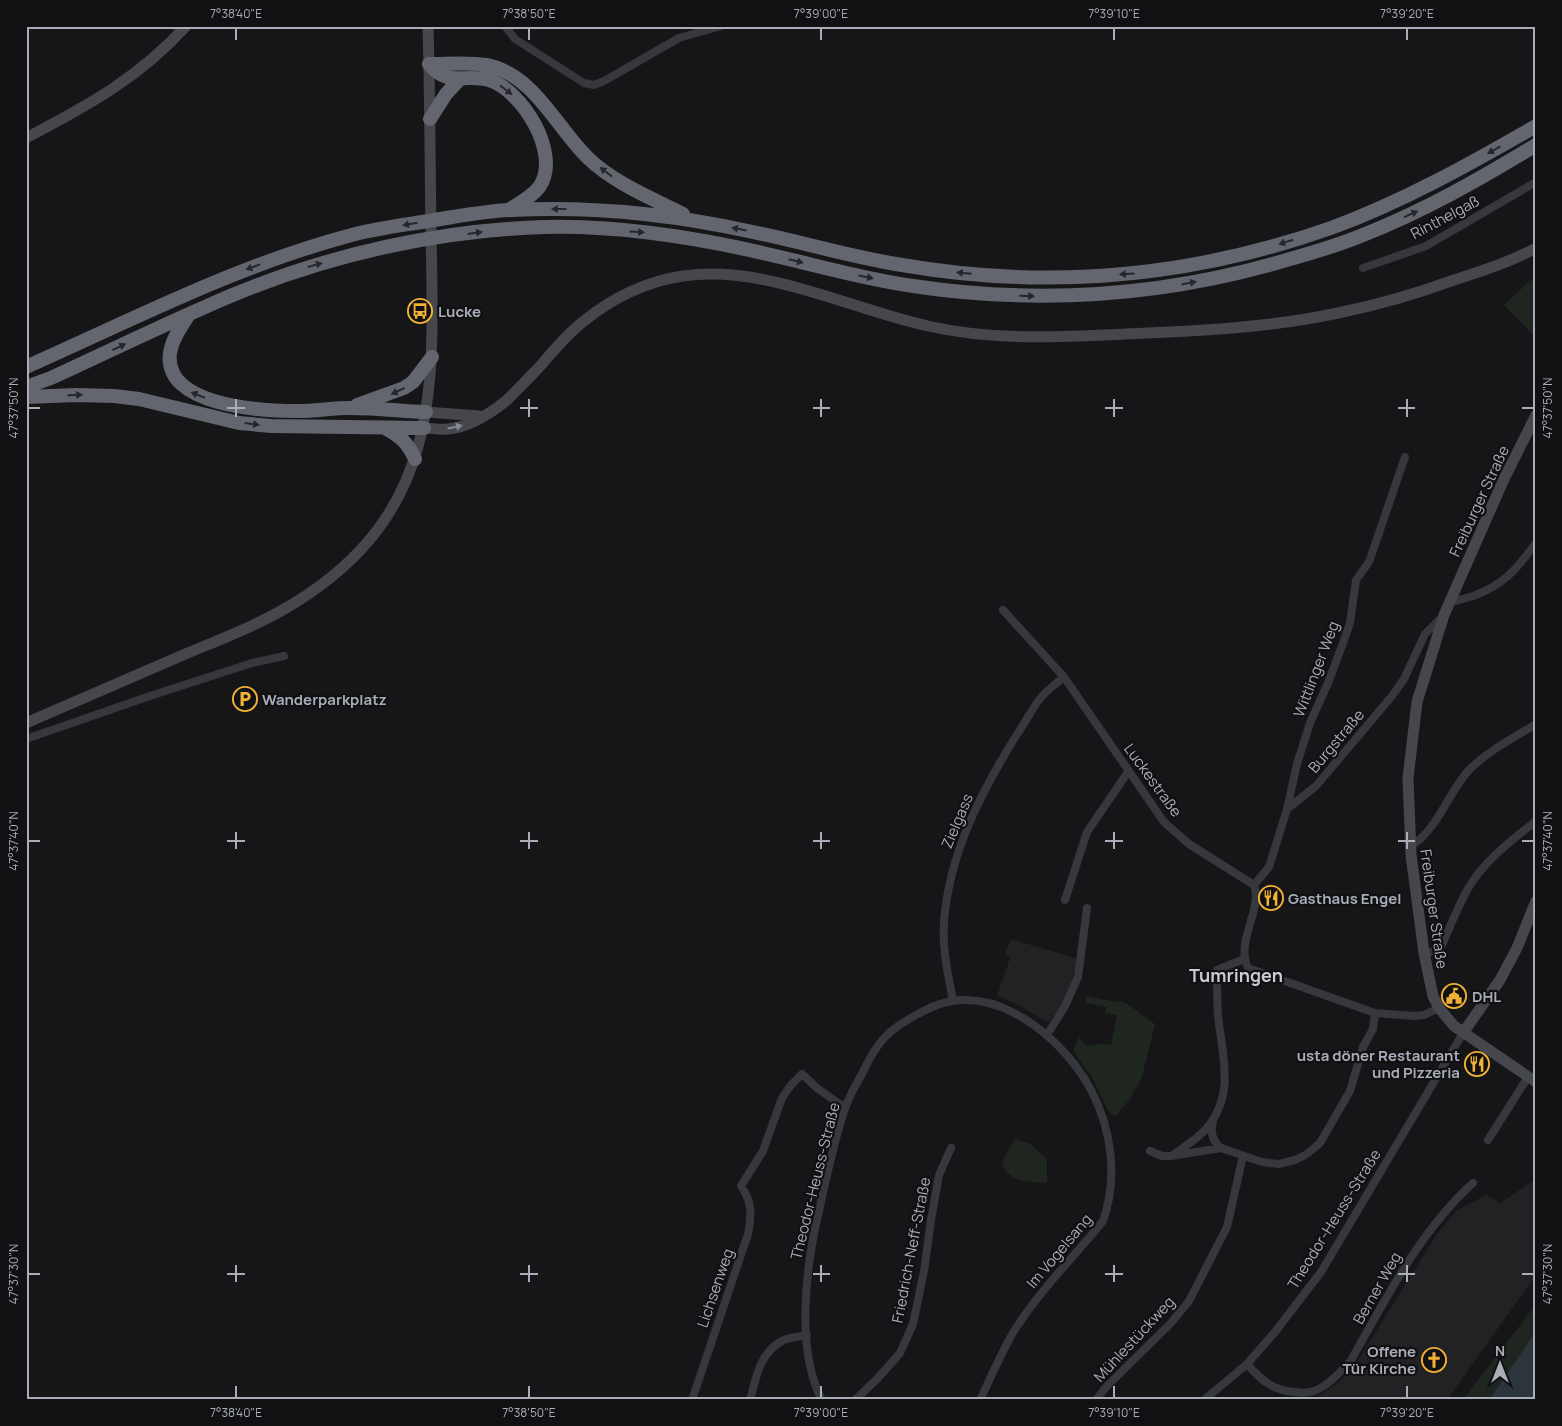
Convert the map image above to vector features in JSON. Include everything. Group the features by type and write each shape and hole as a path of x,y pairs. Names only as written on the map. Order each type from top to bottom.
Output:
{"highway":[{"path":"429,64 442,76 489,80 504,88 520,101 533,122 544,145 547,164 545,175 533,194 510,210"},
{"path":"429,64 485,65 509,73 534,92 567,136 589,159 615,178 695,220"},
{"path":"430,119 446,94 460,79"},
{"path":"26,367 230,276 296,251 352,235 475,213 510,210 597,210 656,215 695,220 750,231 901,265 986,275 1045,277 1136,273 1210,262 1282,244 1332,227 1425,187 1536,126"},
{"path":"26,387 51,378 236,293 301,270 356,254 426,240 503,229 550,227 646,232 694,239 911,286 982,294 1032,296 1100,295 1174,286 1248,272 1337,245 1366,234 1432,204 1536,145"},
{"path":"188,315 174,338 169,362 173,374 188,391 232,405 272,410 298,411 350,408 426,412"},
{"path":"350,408 404,388 413,382 432,357"},
{"path":"26,397 114,396 139,399 239,422 271,426 424,428"},
{"path":"382,426 404,439 415,458"}],"street":[{"path":"26,138 93,102 132,76 171,43 186,26"},
{"path":"26,723 267,618 298,601 351,561 370,540 387,516 415,458 424,428 432,357 428,26"},
{"path":"505,26 516,39 534,51 584,83 594,84 604,81 679,38 722,26"},
{"name":"Rinthelgaß","path":"1363,268 1426,246 1536,182"},
{"path":"424,428 447,429 466,425 496,410 508,400 569,334 589,317 621,297 642,287 682,276 720,274 765,280 928,326 965,333 994,336 1084,336 1209,330 1273,324 1338,313 1375,305 1442,285 1496,266 1536,248"},
{"path":"426,412 483,416"},
{"name":"Freiburger Straße","path":"1532,1080 1463,1033 1446,1018 1439,1008 1430,985 1429,952 1411,846 1408,778 1417,702 1444,615 1504,479 1536,415"},
{"name":"Wittlinger Weg","path":"1287,810 1297,764 1310,723 1328,683 1350,623 1356,580 1369,562 1406,457"},
{"path":"1449,602 1464,599 1491,588 1514,571 1536,543"},
{"name":"Luckestraße","path":"1003,610 1064,677 1164,822 1189,844 1254,885"},
{"name":"Burgstraße","path":"1287,810 1316,786 1392,696 1404,679 1425,634 1444,615"},
{"path":"26,739 147,696 252,662 284,656"},
{"name":"Zielgass","path":"953,1001 943,950 946,896 955,858 968,823 1002,759 1040,699 1064,677"},
{"path":"1411,846 1421,840 1456,787 1469,771 1484,757 1536,724"},
{"path":"1065,900 1087,832 1128,772"},
{"path":"1287,810 1269,866 1254,885 1256,898 1244,959 1248,968 1266,976 1375,1013 1415,1016 1424,1015 1439,1008"},
{"path":"1429,952 1440,947 1469,887 1477,876 1512,840 1536,821"},
{"path":"1463,1033 1500,980 1517,948 1536,901"},
{"path":"1048,1035 1065,1006 1078,977 1087,908"},
{"path":"1244,959 1217,970 1218,1014 1226,1081 1222,1101 1211,1128 1215,1144 1221,1148 1262,1162 1279,1164 1301,1157 1320,1143 1350,1091 1363,1047 1373,1029 1375,1013"},
{"name":"Theodor-Heuss-Straße","path":"822,1400 816,1389 807,1336 805,1293 809,1258 845,1108 872,1054 886,1036 903,1023 926,1009 953,1001 979,1001 1024,1018"},
{"name":"Im Vogelsang","path":"980,1400 999,1358 1014,1331 1036,1300 1103,1221 1109,1205 1112,1172 1109,1145 1101,1114 1092,1091 1068,1056 1048,1035 1024,1018"},
{"name":"Theodor-Heuss-Straße","path":"1204,1400 1247,1364 1275,1332 1320,1272 1463,1033"},
{"name":"Lichsenweg","path":"692,1400 751,1221 751,1207 747,1194 741,1186 764,1151 782,1098 802,1074 816,1088 845,1108"},
{"path":"1488,1140 1532,1080"},
{"path":"1172,1156 1198,1137 1214,1117"},
{"name":"Friedrich-Neff-Straße","path":"855,1400 900,1353 913,1324 924,1271 939,1175 951,1148"},
{"path":"1150,1151 1162,1156 1172,1156 1221,1148"},
{"name":"Mühlestückweg","path":"1096,1400 1107,1386 1171,1323 1188,1301 1227,1227 1243,1156"},
{"name":"Berner Weg","path":"1247,1364 1267,1384 1301,1396 1314,1391 1334,1378 1350,1362 1418,1245 1458,1196 1473,1183"},
{"path":"750,1400 760,1365 768,1353 784,1339 807,1336"}],"shaded area":[{"path":"1536,275 1536,338 1504,305"},
{"path":"1011,939 1078,959 1064,1002 1048,1023 1015,1003 997,996 1010,958 1005,954"},
{"path":"1086,996 1115,1002 1123,1001 1155,1024 1142,1077 1130,1099 1115,1117 1108,1111 1093,1079 1073,1051 1079,1037 1086,1046 1098,1044 1111,1045 1117,1015 1105,1013 1106,1007 1085,1003"},
{"path":"1015,1139 1030,1144 1047,1159 1047,1183 1022,1181 1013,1177 1002,1166 1005,1155"},
{"path":"1536,1179 1536,1275 1447,1400 1322,1400 1319,1395 1339,1382 1358,1360 1435,1237 1456,1211 1486,1195 1500,1203"},
{"path":"1536,1304 1536,1331 1489,1400 1463,1400"},
{"path":"1536,1331 1536,1395 1531,1400 1489,1400"}],"place":[{"name":"Lucke","path":"420,311"},
{"name":"Wanderparkplatz","path":"245,699"},
{"name":"Gasthaus Engel","path":"1271,898"},
{"name":"DHL","path":"1454,996"},
{"name":"usta döner Restaurant und Pizzeria","path":"1477,1064"},
{"name":"Offene Tür Kirche","path":"1434,1360"}],"district":[{"name":"Tumringen","path":"1236,975"}]}
